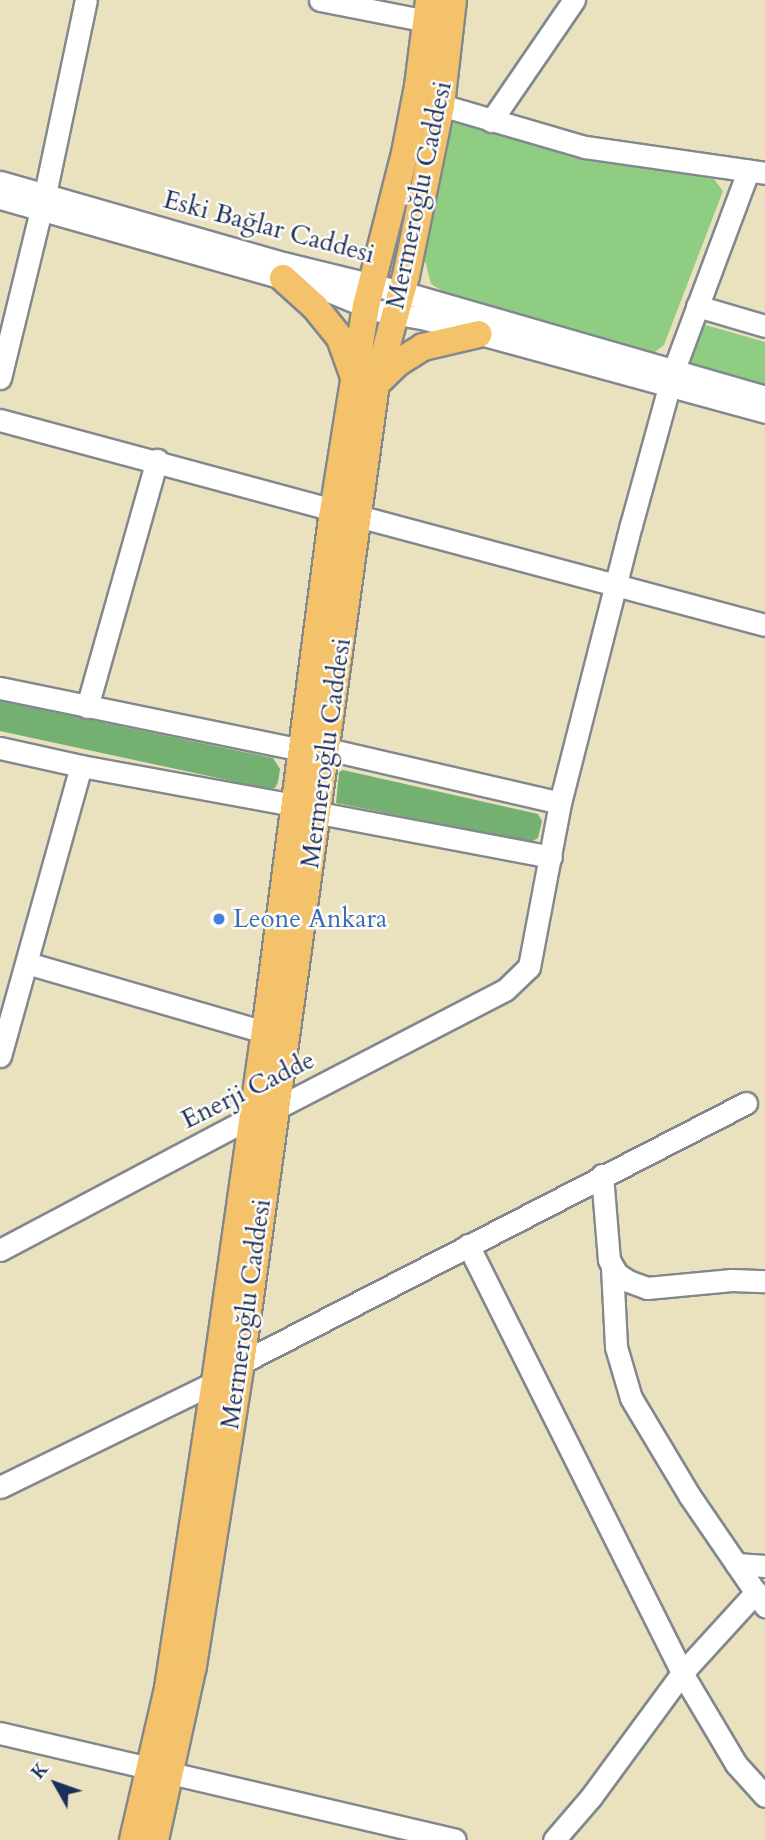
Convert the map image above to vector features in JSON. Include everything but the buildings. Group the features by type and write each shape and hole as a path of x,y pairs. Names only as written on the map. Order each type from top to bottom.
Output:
{"main road":[{"name":"Mermeroğlu Caddesi","path":"365,381 386,340 399,303 441,105 453,0"},
{"name":"Mermeroğlu Caddesi","path":"155,1840 168,1688 215,1382 264,1112 306,809 365,381 369,295 405,153 428,11"},
{"path":"283,278 315,307 340,338 365,381 423,347 479,334"},
{"name":"Mermeroğlu Caddesi","path":"133,1840 161,1770 193,1665 240,1363 264,1112 265,1032 306,809"}],"street":[{"path":"0,378 43,202 86,0"},
{"path":"320,0 428,11"},
{"path":"491,121 574,0"},
{"path":"0,748 551,857 561,803 615,587 671,379 697,306 756,172 585,146 441,105"},
{"name":"Eski Bağlar Caddesi","path":"0,182 43,202 283,263 369,295 671,379 765,412"},
{"path":"0,198 43,202 283,278 369,295"},
{"name":"Eski Bağlar Caddesi","path":"399,303 479,334 671,379 765,397"},
{"path":"697,306 765,326"},
{"path":"0,420 157,460 615,587 765,625"},
{"path":"87,707 157,460"},
{"path":"0,688 314,750 561,803"},
{"path":"0,1056 81,766"},
{"name":"Enerji Cadde","path":"0,1250 505,990 521,978 533,953 551,857"},
{"path":"27,963 265,1032"},
{"path":"240,1363 746,1103"},
{"path":"554,1840 591,1797 682,1673 760,1599 689,1495 631,1398 615,1347 612,1267 607,1248 602,1175"},
{"path":"468,1245 682,1673 736,1764 765,1796"},
{"path":"612,1267 628,1282 647,1288 732,1280 765,1281"},
{"path":"0,1487 215,1382"},
{"path":"736,1564 765,1566"},
{"path":"0,1733 455,1840"}],"green space":[{"path":"450,120 585,158 714,179 723,191 664,345 652,354 462,303 431,284 423,253"},
{"path":"702,324 765,342 765,385 689,364"},
{"path":"0,701 273,758 280,769 278,782 275,788 269,789 0,731"},
{"path":"343,770 538,814 542,821 538,838 531,842 336,803 339,772"}],"place":[{"name":"Leone Ankara","path":"219,919"}]}
